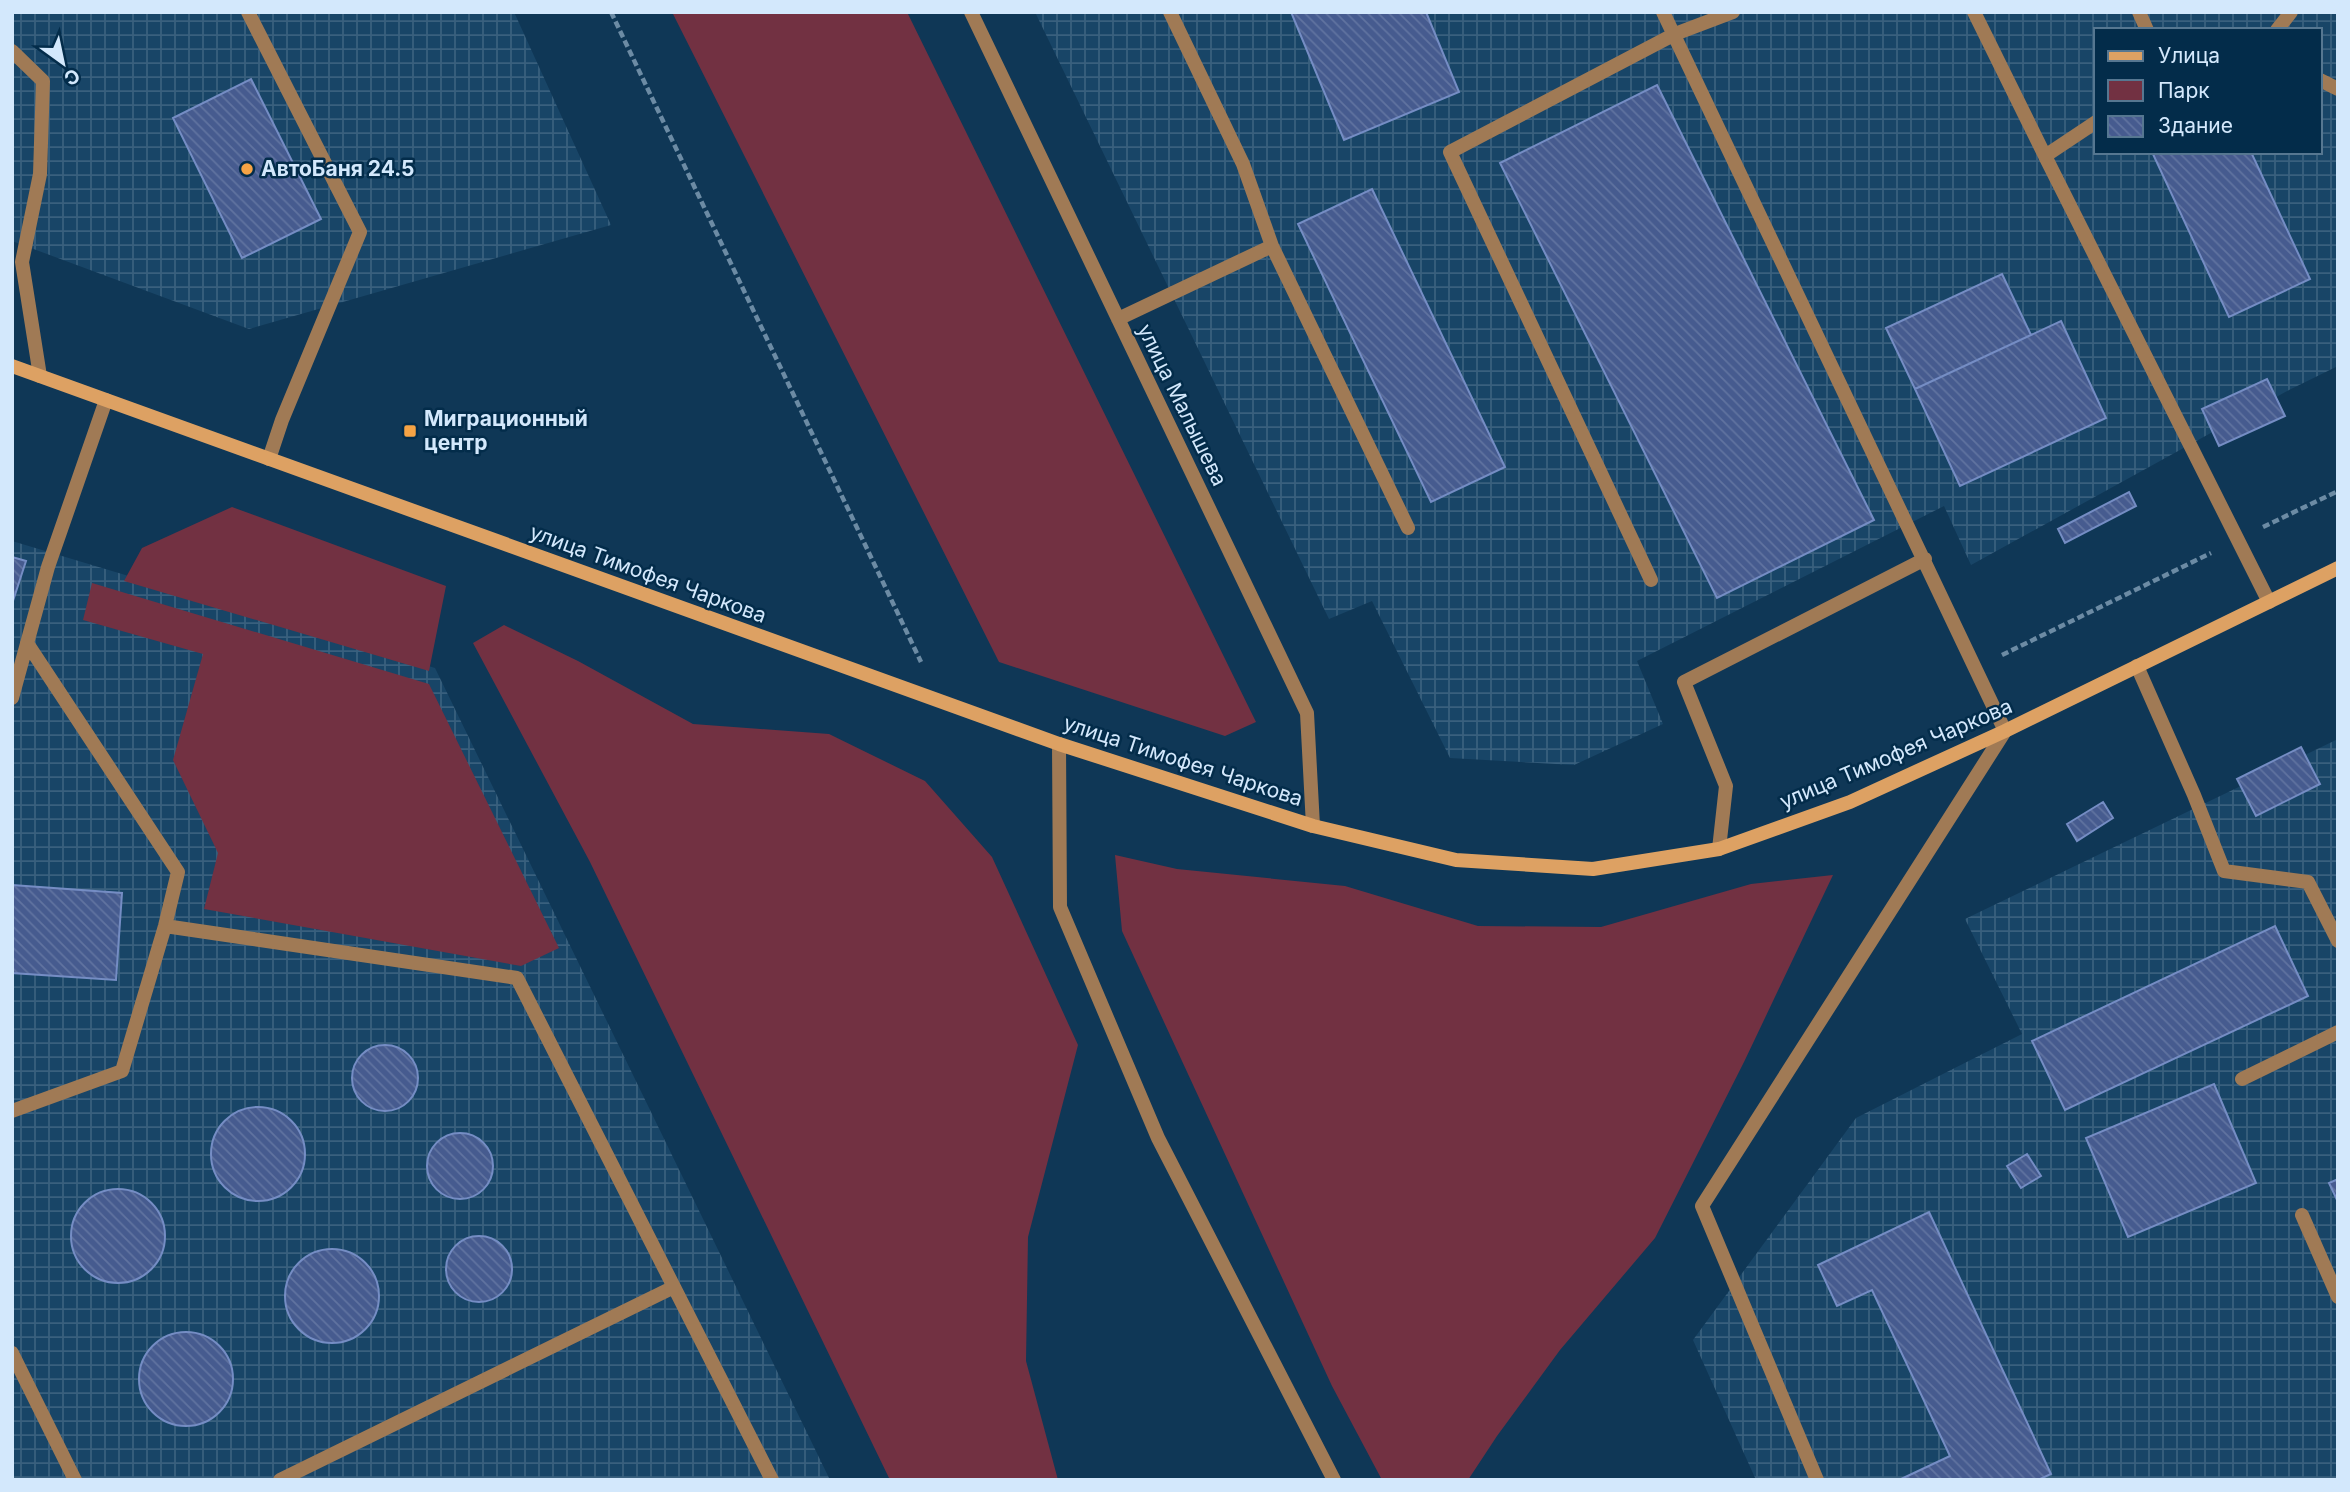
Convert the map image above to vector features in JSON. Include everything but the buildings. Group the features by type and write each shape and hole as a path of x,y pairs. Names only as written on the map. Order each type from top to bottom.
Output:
{"main road":[{"name":"улица Тимофея Чаркова","path":"12,366 1059,744 1313,826 1455,860 1593,869 1719,849 1850,802 2005,731 2338,568"}],"lane":[{"path":"248,12 360,232 282,420 269,459"},
{"name":"улица Малышева","path":"971,12 1307,713 1313,826"},
{"path":"1170,12 1243,164 1272,246 1408,527"},
{"path":"1663,12 2005,731 1702,1206 1817,1480"},
{"path":"1651,580 1450,152 1675,34 1733,12"},
{"path":"1974,12 2269,602"},
{"path":"2139,12 2146,28"},
{"path":"2279,28 2291,12"},
{"path":"12,51 43,81 40,174 22,262 40,376"},
{"path":"2322,81 2338,89"},
{"path":"2045,156 2094,123"},
{"path":"1118,319 1272,246"},
{"path":"12,698 48,567 106,400"},
{"path":"1719,849 1726,786 1684,682 1925,559"},
{"path":"12,1111 122,1071 165,926 178,872 27,643"},
{"path":"2137,666 2224,871 2308,882 2338,941"},
{"path":"1059,744 1060,906 1158,1138 1334,1480"},
{"path":"165,926 517,978 772,1480"},
{"path":"2242,1079 2338,1032"},
{"path":"2302,1215 2338,1297"},
{"path":"280,1480 674,1287"},
{"path":"12,1353 75,1480"}],"path":[{"path":"611,12 939,701"},
{"path":"1976,668 2338,491"}],"shaded area":[{"path":"12,12 514,12 611,225 249,329 12,241"},
{"path":"1035,12 2338,12 2338,366 2289,390 1971,565 1944,506 1637,661 1663,724 1574,765 1450,758 1372,601 1329,619"},
{"path":"12,541 435,668 830,1480 12,1480"},
{"path":"2338,739 2338,1480 1756,1480 1693,1340 1856,1118 2022,1034 1965,919"}],"green space":[{"path":"672,12 907,12 1256,722 1225,736 999,662"},
{"path":"232,507 446,586 429,671 124,581 142,548"},
{"path":"92,583 429,684 559,948 521,966 204,909 218,853 173,760 203,654 83,620"},
{"path":"504,625 578,661 693,724 829,734 925,781 992,857 1078,1045 1028,1237 1026,1361 1058,1480 890,1480 590,862 473,643"},
{"path":"1115,855 1177,869 1345,886 1478,926 1601,927 1751,884 1833,875 1744,1062 1655,1238 1560,1350 1468,1480 1382,1480 1332,1386 1122,931"}],"place":[{"name":"АвтоБаня 24.5","path":"247,169"},
{"name":"Миграционный центр","path":"410,431"}]}
